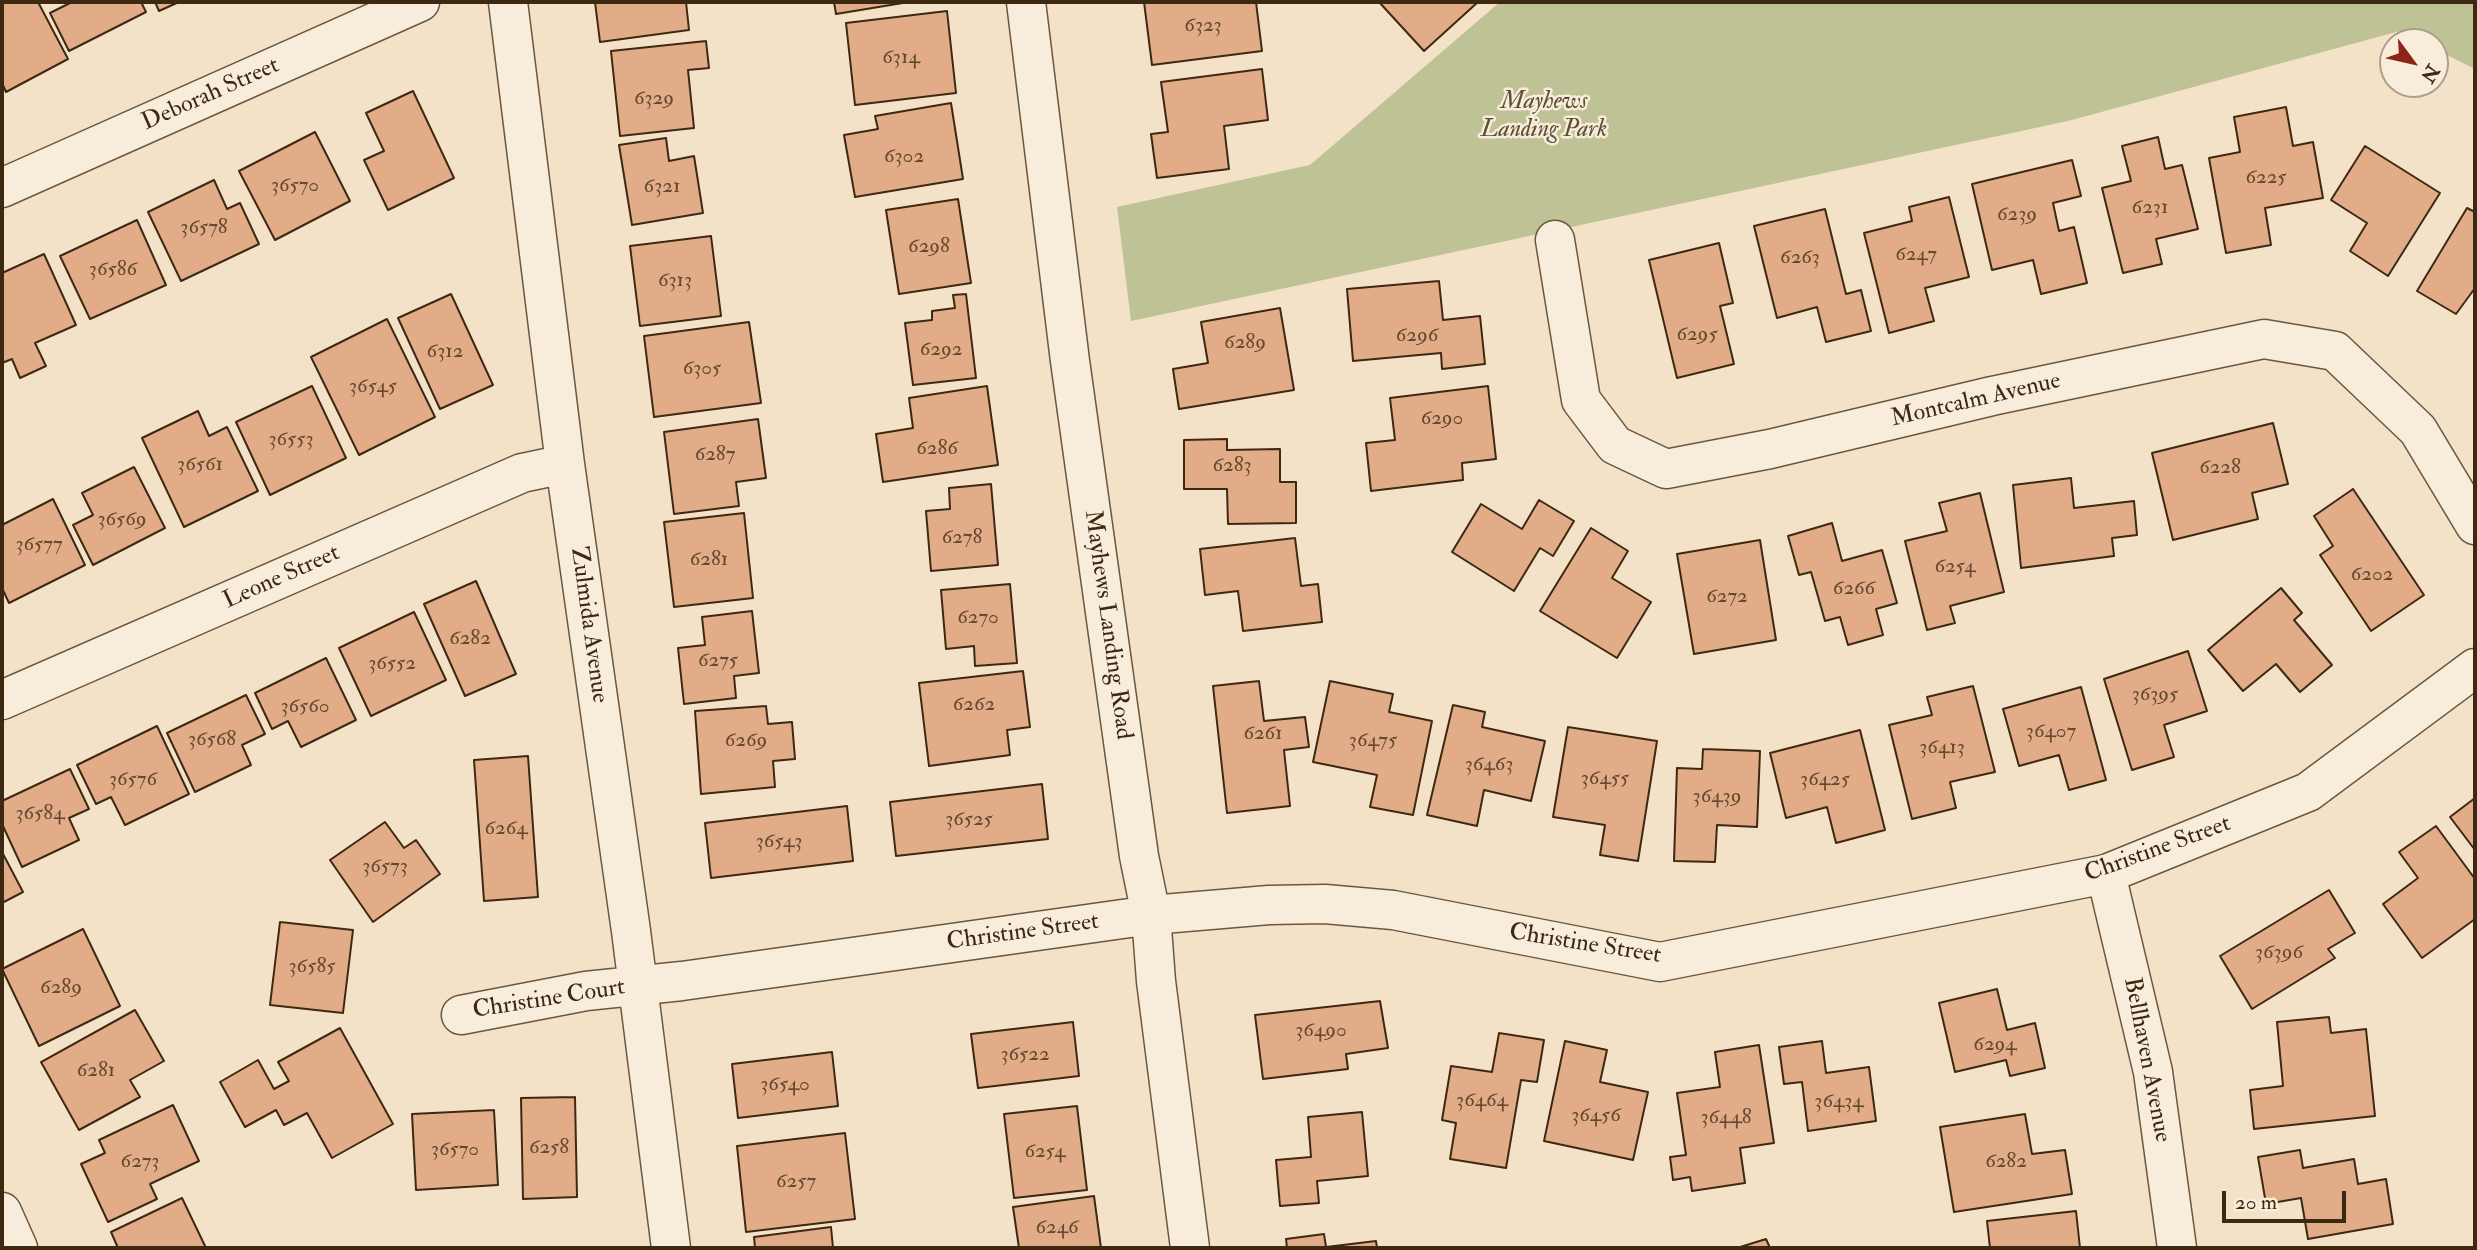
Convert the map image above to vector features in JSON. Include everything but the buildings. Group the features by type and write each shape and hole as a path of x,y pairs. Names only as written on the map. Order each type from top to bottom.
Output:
{"street":[{"name":"Deborah Street","path":"2,188 420,2"},
{"name":"Zulmida Avenue","path":"508,2 565,464 671,1248"},
{"name":"Mayhews Landing Road","path":"1026,2 1070,361 1139,856 1151,915 1156,981 1189,1248"},
{"name":"Montcalm Avenue","path":"1555,240 1581,400 1615,445 1666,469 1770,449 1992,396 2264,339 2335,351 2418,430 2475,525"},
{"name":"Leone Street","path":"2,700 522,472 565,464"},
{"name":"Christine Street","path":"637,986 1151,915 1269,905 1325,904 1392,910 1660,962 2106,874 2308,792 2475,668"},
{"name":"Bellhaven Avenue","path":"2106,874 2153,1072 2178,1248"},
{"name":"Christine Court","path":"461,1014 586,991 637,986"},
{"path":"2,1212 18,1248"}],"green space":[{"name":"Mayhews Landing Park","path":"1500,2 2475,2 2475,69 2449,56 2449,28 2379,28 2379,37 2068,121 1131,321 1117,207 1310,165"}]}
